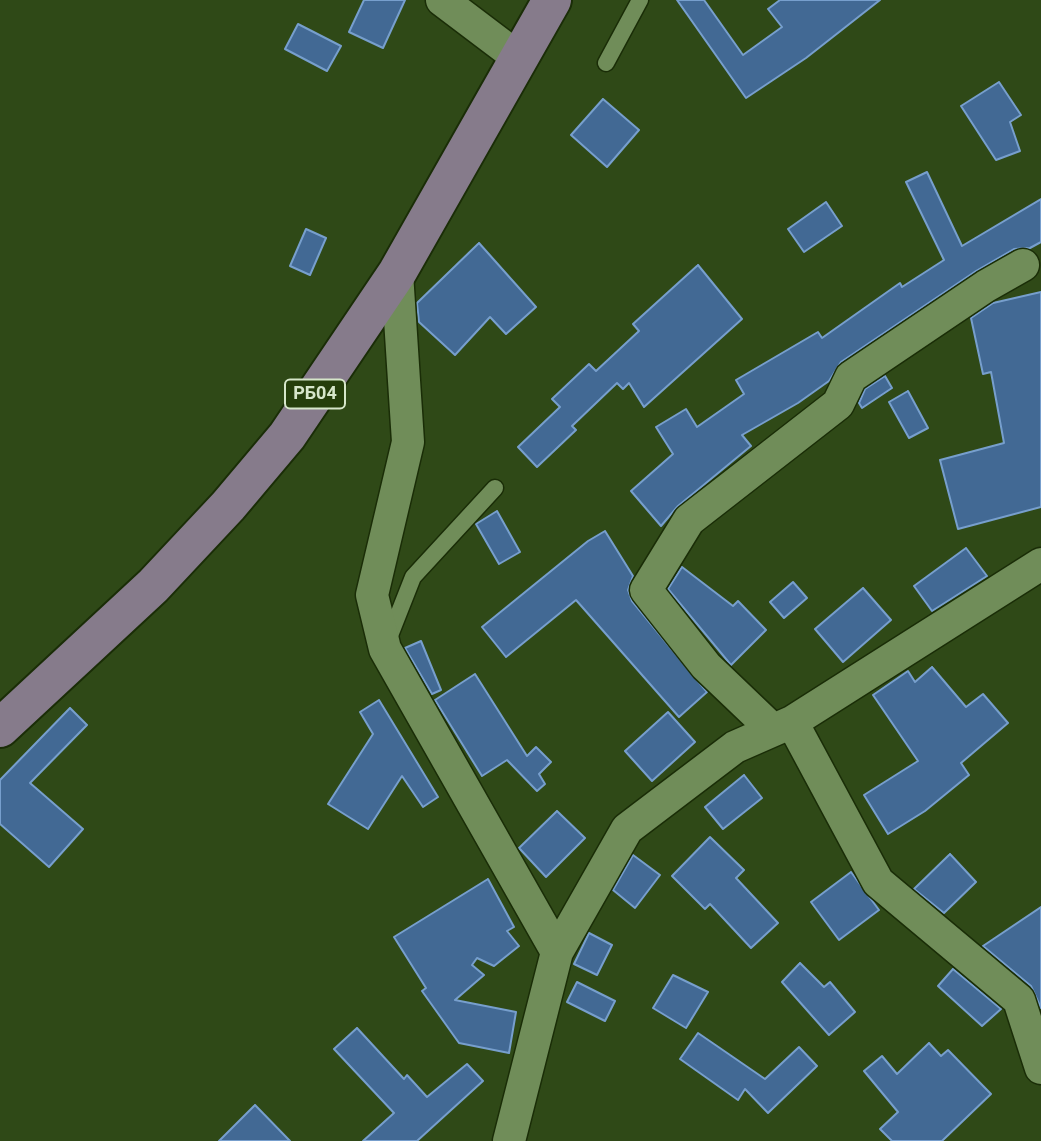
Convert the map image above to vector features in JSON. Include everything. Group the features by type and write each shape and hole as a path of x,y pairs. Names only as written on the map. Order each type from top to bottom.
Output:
{"main road":[{"name":"РБ04","path":"0,728 153,586 229,506 287,436 397,272 552,0"}],"street":[{"path":"442,0 520,59"},
{"path":"1023,265 986,286 851,377 838,404 689,520 646,590 706,666 783,726 878,882 1019,1000 1041,1069"},
{"path":"397,272 408,442 372,595 385,649 557,952"},
{"path":"509,1141 557,952 627,829 735,747 783,726 1041,564"}],"lane":[{"path":"606,63 640,0"},
{"path":"385,649 413,577 495,488"}],"building":[{"path":"364,0 405,0 383,48 349,32"},
{"path":"677,0 704,0 743,55 782,27 768,9 780,0 880,0 806,58 746,98"},
{"path":"298,24 341,46 327,71 285,49"},
{"path":"999,82 1021,115 1010,122 1020,151 996,160 961,106"},
{"path":"603,99 639,130 607,167 571,135"},
{"path":"927,172 962,246 1041,199 1041,242 1030,248 1014,249 976,271 841,362 829,381 798,403 742,435 751,446 678,506 661,526 631,491 673,454 656,427 686,409 697,427 744,394 736,380 818,332 822,338 900,283 902,287 944,260 906,182"},
{"path":"826,202 842,226 804,252 788,229"},
{"path":"306,229 326,238 310,275 290,266"},
{"path":"479,243 536,307 506,334 490,317 455,355 419,322 417,303"},
{"path":"698,265 742,319 644,407 629,383 623,389 617,383 572,426 576,430 537,467 518,447 560,407 552,399 589,364 596,371 639,331 633,324"},
{"path":"1041,292 1041,507 958,529 940,460 1004,443 991,372 983,374 971,318 993,303"},
{"path":"885,376 892,388 862,408 859,403 865,389"},
{"path":"908,391 928,428 909,438 889,402"},
{"path":"497,511 520,552 499,564 476,524"},
{"path":"605,531 633,576 628,590 632,601 707,692 679,717 576,600 506,657 482,627 588,541"},
{"path":"966,548 987,576 932,611 914,586"},
{"path":"682,567 733,606 738,601 766,630 731,665 668,589"},
{"path":"793,582 807,598 784,618 770,602"},
{"path":"863,588 891,620 843,662 815,629"},
{"path":"421,641 441,690 432,694 405,648"},
{"path":"932,667 966,707 983,694 1008,723 961,763 969,775 925,811 888,834 864,795 918,761 873,695 908,671 915,682"},
{"path":"475,674 527,756 536,747 551,762 539,774 545,784 537,791 507,760 482,776 435,700"},
{"path":"379,700 438,797 423,807 402,776 368,829 328,804 373,734 360,712"},
{"path":"70,708 87,725 30,783 83,829 49,867 0,824 0,780"},
{"path":"668,712 695,742 652,781 625,751"},
{"path":"744,775 762,798 723,829 705,807"},
{"path":"557,811 585,838 546,877 519,848"},
{"path":"710,837 744,870 736,878 778,923 751,948 710,904 705,909 672,876"},
{"path":"950,854 976,882 944,913 914,889"},
{"path":"633,855 660,875 635,908 613,890"},
{"path":"851,872 879,910 839,940 811,902"},
{"path":"488,879 514,927 507,931 519,946 494,966 477,958 472,965 484,975 455,1000 516,1012 509,1053 459,1043 422,991 426,988 394,937"},
{"path":"1041,907 1041,1008 1031,986 983,946"},
{"path":"589,933 612,945 597,975 574,964"},
{"path":"800,963 824,987 830,982 855,1012 829,1035 782,982"},
{"path":"953,969 1001,1009 982,1026 938,986"},
{"path":"673,975 708,992 686,1028 653,1008"},
{"path":"577,982 615,1001 605,1021 567,1002"},
{"path":"357,1028 404,1079 407,1075 427,1097 467,1064 483,1081 417,1141 363,1141 394,1113 334,1049"},
{"path":"698,1033 765,1079 799,1047 817,1066 768,1113 745,1089 738,1100 680,1059"},
{"path":"929,1043 941,1056 948,1050 991,1094 942,1141 892,1141 880,1129 898,1112 864,1071 882,1056 897,1074"},
{"path":"255,1105 290,1141 219,1141"}]}
